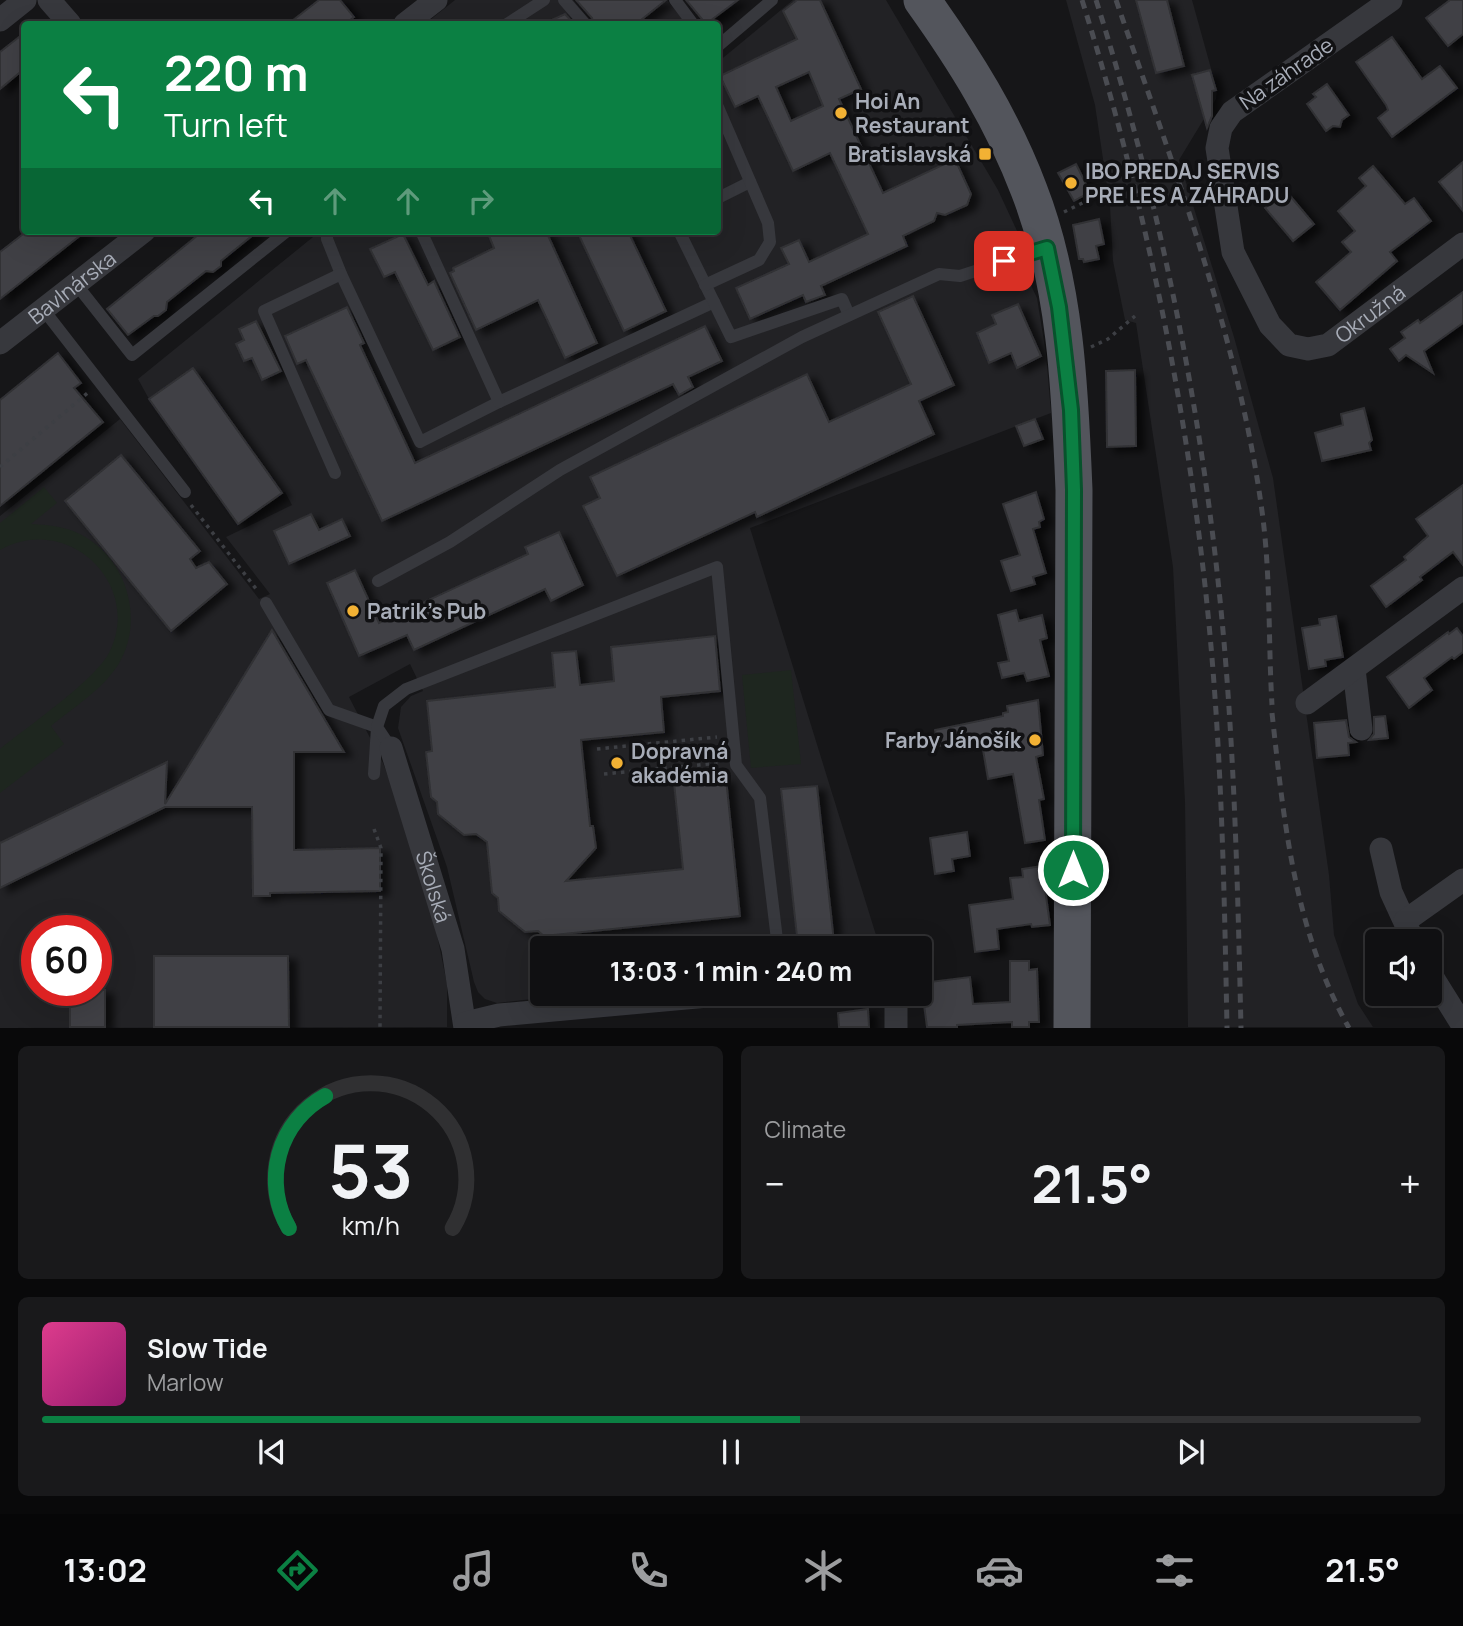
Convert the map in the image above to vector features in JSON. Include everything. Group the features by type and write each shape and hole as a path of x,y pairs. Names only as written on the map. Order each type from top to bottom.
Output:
{"main road":[{"path":"922,0 981,88 1014,153 1044,236 1065,348 1071,410 1073,477 1072,1027"}],"street":[{"path":"0,20 25,0"},
{"path":"49,0 67,21"},
{"path":"409,21 436,0"},
{"name":"Na záhrade","path":"1233,252 1217,157 1221,128 1232,112 1256,93 1391,0"},
{"name":"Bavlnárska","path":"0,343 139,235"},
{"name":"Okružná","path":"1233,252 1270,325 1289,345 1308,349 1328,345 1463,244"},
{"path":"1307,703 1463,588"},
{"path":"1354,669 1361,729"},
{"name":"Školská","path":"391,748 453,949 466,1025"},
{"path":"1381,849 1391,892 1409,929"},
{"path":"1412,929 1463,880"},
{"path":"1442,992 1463,1026"},
{"path":"466,1025 499,1015 598,1006"},
{"path":"896,1006 896,1027"}],"lane":[{"path":"512,21 544,0"},
{"path":"564,0 582,21"},
{"path":"675,0 691,21"},
{"path":"721,43 772,0"},
{"path":"705,285 759,260 770,242 768,223 721,114"},
{"path":"721,196 750,182"},
{"path":"76,284 132,355 282,235"},
{"path":"327,235 341,274 420,442 499,402 714,302"},
{"path":"423,235 499,402"},
{"path":"681,235 731,337 842,299 849,316"},
{"path":"378,581 450,542 560,470 803,337 939,274 960,275 1044,236"},
{"path":"335,473 264,311 341,274"},
{"path":"43,309 185,492"},
{"path":"374,774 377,727 384,706 406,689 717,567 736,765 760,798 777,936"},
{"path":"264,600 328,710 377,727 391,748"}],"path":[{"path":"1044,236 1113,188"},
{"path":"1089,348 1108,339 1135,316"},
{"path":"0,467 100,383"},
{"path":"185,492 188,501 264,600"},
{"path":"597,749 733,736"},
{"path":"604,774 736,761"},
{"path":"374,829 381,848 380,1027"}],"shaded area":[{"path":"455,0 573,0 590,21 429,21"},
{"path":"667,0 684,21 640,21"},
{"path":"793,0 886,0 998,190 1018,233 1025,230 1026,275 1037,298 1046,354 1051,413 750,528 876,936 530,936 530,999 497,1003 485,999 474,982 447,867 398,728 401,707 411,696 423,691 410,664 349,697 383,763 396,797 435,925 447,984 447,1027 0,1028 0,516 120,419 259,599 270,594 226,537 292,505 193,368 149,399 138,379 313,235 721,235 721,60"},
{"path":"1066,0 1192,0 1217,90 1216,99 1179,160 1234,337 1273,478 1329,875 1334,935 1358,1004 1373,1027 1188,1027 1185,802 1173,567 1136,323 1125,320 1113,261 1110,206 1095,105"},
{"path":"44,487 57,503 31,524 74,531 101,549 122,579 131,613 130,631 126,649 111,674 96,690 51,726 64,744 0,793 0,749 89,677 109,653 117,627 116,602 108,580 93,561 73,548 50,540 25,541 0,550 0,523"},
{"path":"791,670 801,764 751,768 742,675"}],"building":[{"path":"319,0 340,0 354,17 349,21 292,21"},
{"path":"576,0 666,0 640,21 593,21"},
{"path":"686,0 738,0 710,21 704,21"},
{"path":"797,0 820,0 861,89 839,99 883,193 955,159 971,194 967,205 945,215 937,213 934,221 903,236 907,246 821,286 825,295 806,302 803,295 750,319 736,288 789,264 781,248 799,240 809,262 868,234 830,153 793,171 758,96 735,107 721,78 721,76 797,39 783,11","holes":["809,72 823,106 791,121 776,87"]},
{"path":"1136,0 1167,0 1184,66 1156,73"},
{"path":"1450,0 1463,0 1463,34 1448,46 1426,18"},
{"path":"565,14 571,21 550,21"},
{"path":"21,35 21,72 0,89 0,52"},
{"path":"1392,37 1422,79 1440,66 1457,88 1392,137 1378,118 1388,110 1386,105 1356,62"},
{"path":"1210,70 1216,90 1212,91 1212,116 1207,128 1192,75"},
{"path":"1327,84 1349,115 1342,120 1340,127 1333,126 1326,131 1307,104 1316,97 1313,94"},
{"path":"1463,162 1463,211 1439,182"},
{"path":"1076,164 1090,192 1074,201 1058,173"},
{"path":"1373,166 1405,204 1414,198 1431,221 1390,252 1397,261 1340,310 1316,282 1351,252 1342,242 1355,231 1338,211 1366,186 1359,178"},
{"path":"1286,191 1314,224 1293,241 1265,208"},
{"path":"1099,219 1104,244 1096,246 1099,259 1084,262 1079,259 1073,225"},
{"path":"22,235 81,235 0,299 0,252"},
{"path":"198,235 253,235 221,261 221,266 213,272 206,271 167,302 166,310 128,335 107,309"},
{"path":"403,235 428,285 434,281 460,337 433,350 395,272 384,277 370,249"},
{"path":"489,235 548,235 597,343 565,358 538,300 476,330 450,273 454,271 453,268 494,248"},
{"path":"579,235 630,235 666,311 624,331"},
{"path":"1463,292 1463,323 1424,351 1433,373 1406,355 1399,361 1390,349 1405,338 1401,332 1418,320 1420,323"},
{"path":"913,296 954,385 919,401 934,434 757,517 755,512 617,576 583,506 600,498 590,477 807,374 829,422 911,384 878,312"},
{"path":"1018,304 1041,356 1017,368 1011,353 989,363 977,333 996,324 992,315"},
{"path":"347,307 364,343 360,345 415,463 705,326 722,361 688,377 693,387 679,395 673,384 382,521 306,360 297,364 285,336"},
{"path":"256,321 281,371 262,380 252,358 244,361 236,344 244,340 239,329"},
{"path":"58,353 81,383 74,388 103,422 0,506 0,400"},
{"path":"193,368 282,493 238,524 149,399"},
{"path":"1135,370 1136,446 1107,447 1106,371"},
{"path":"1364,408 1372,440 1369,443 1371,450 1322,461 1315,433 1343,425 1341,414"},
{"path":"1035,419 1043,439 1024,446 1016,426"},
{"path":"121,455 200,551 190,559 196,568 209,562 227,584 171,631 65,501"},
{"path":"1463,485 1463,565 1453,552 1386,607 1371,586 1406,560 1404,557 1428,536 1416,519"},
{"path":"1036,492 1044,519 1039,522 1040,527 1033,529 1046,573 1033,577 1035,584 1011,591 1001,561 1020,555 1003,504"},
{"path":"311,514 319,530 342,519 350,536 289,564 274,531"},
{"path":"559,532 583,585 551,601 545,589 414,650 407,635 359,656 327,583 355,570 379,623 528,554 525,547"},
{"path":"1016,610 1019,621 1042,615 1047,638 1040,640 1049,676 1027,681 1024,673 1002,678 998,663 1009,661 998,615"},
{"path":"1336,616 1343,657 1325,660 1326,666 1309,669 1302,628 1320,625 1319,619"},
{"path":"1457,628 1463,636 1463,652 1424,678 1432,690 1409,708 1387,677"},
{"path":"272,630 344,752 294,752 294,850 380,848 380,891 270,893 270,896 253,896 252,807 165,807 0,888 0,843 167,762 165,804"},
{"path":"715,636 720,691 661,697 664,732 581,740 590,826 593,826 596,848 566,881 683,869 674,783 726,778 740,916 544,936 538,931 525,932 499,911 498,898 492,893 487,842 476,834 464,835 438,814 437,802 431,797 426,752 432,751 427,701 555,687 552,653 576,651 580,685 614,681 611,647"},
{"path":"1038,700 1043,755 1036,757 1044,799 1039,800 1045,840 1025,843 1013,774 988,779 981,738 938,746 935,730 1003,716 1003,713 1008,712 1007,706"},
{"path":"1385,716 1388,738 1369,740 1374,734 1374,717"},
{"path":"1346,720 1349,737 1356,742 1348,743 1349,755 1317,758 1314,723"},
{"path":"817,786 833,936 797,936 781,789"},
{"path":"967,832 970,856 952,859 954,871 935,874 930,838"},
{"path":"1042,866 1050,925 1032,927 1031,924 997,929 999,949 975,952 969,905 1013,899 1010,878 1023,877 1022,869"},
{"path":"154,956 288,956 289,1027 154,1027"},
{"path":"1010,961 1029,961 1029,970 1037,969 1039,1022 1029,1022 1029,1027 1012,1027 1012,1022 927,1027 924,1006 932,1006 932,982 970,977 973,1004 1010,1002"},
{"path":"70,1006 105,1006 105,1027 70,1027"},
{"path":"868,1009 869,1027 839,1027 838,1013"}],"railway":[{"path":"1082,0 1140,210 1170,353 1194,496 1209,625 1218,740 1227,1028"},
{"path":"1096,0 1120,78 1160,237 1178,317 1205,479 1216,560 1228,690 1236,835 1241,1028"},
{"path":"1116,0 1200,249 1236,376 1250,440 1264,529 1272,705"},
{"path":"1272,713 1294,875 1315,953 1349,1028"}],"place":[{"name":"Hoi An Restaurant","path":"841,113"},
{"name":"Bratislavská","path":"985,154"},
{"name":"IBO PREDAJ SERVIS PRE LES A ZÁHRADU","path":"1071,183"},
{"name":"Patrik's Pub","path":"353,611"},
{"name":"Farby Jánošík","path":"1035,740"},
{"name":"Dopravná akadémia","path":"617,763"}],"route":[{"path":"1004,261 1047,248 1065,348 1074,490 1073,870"}]}
